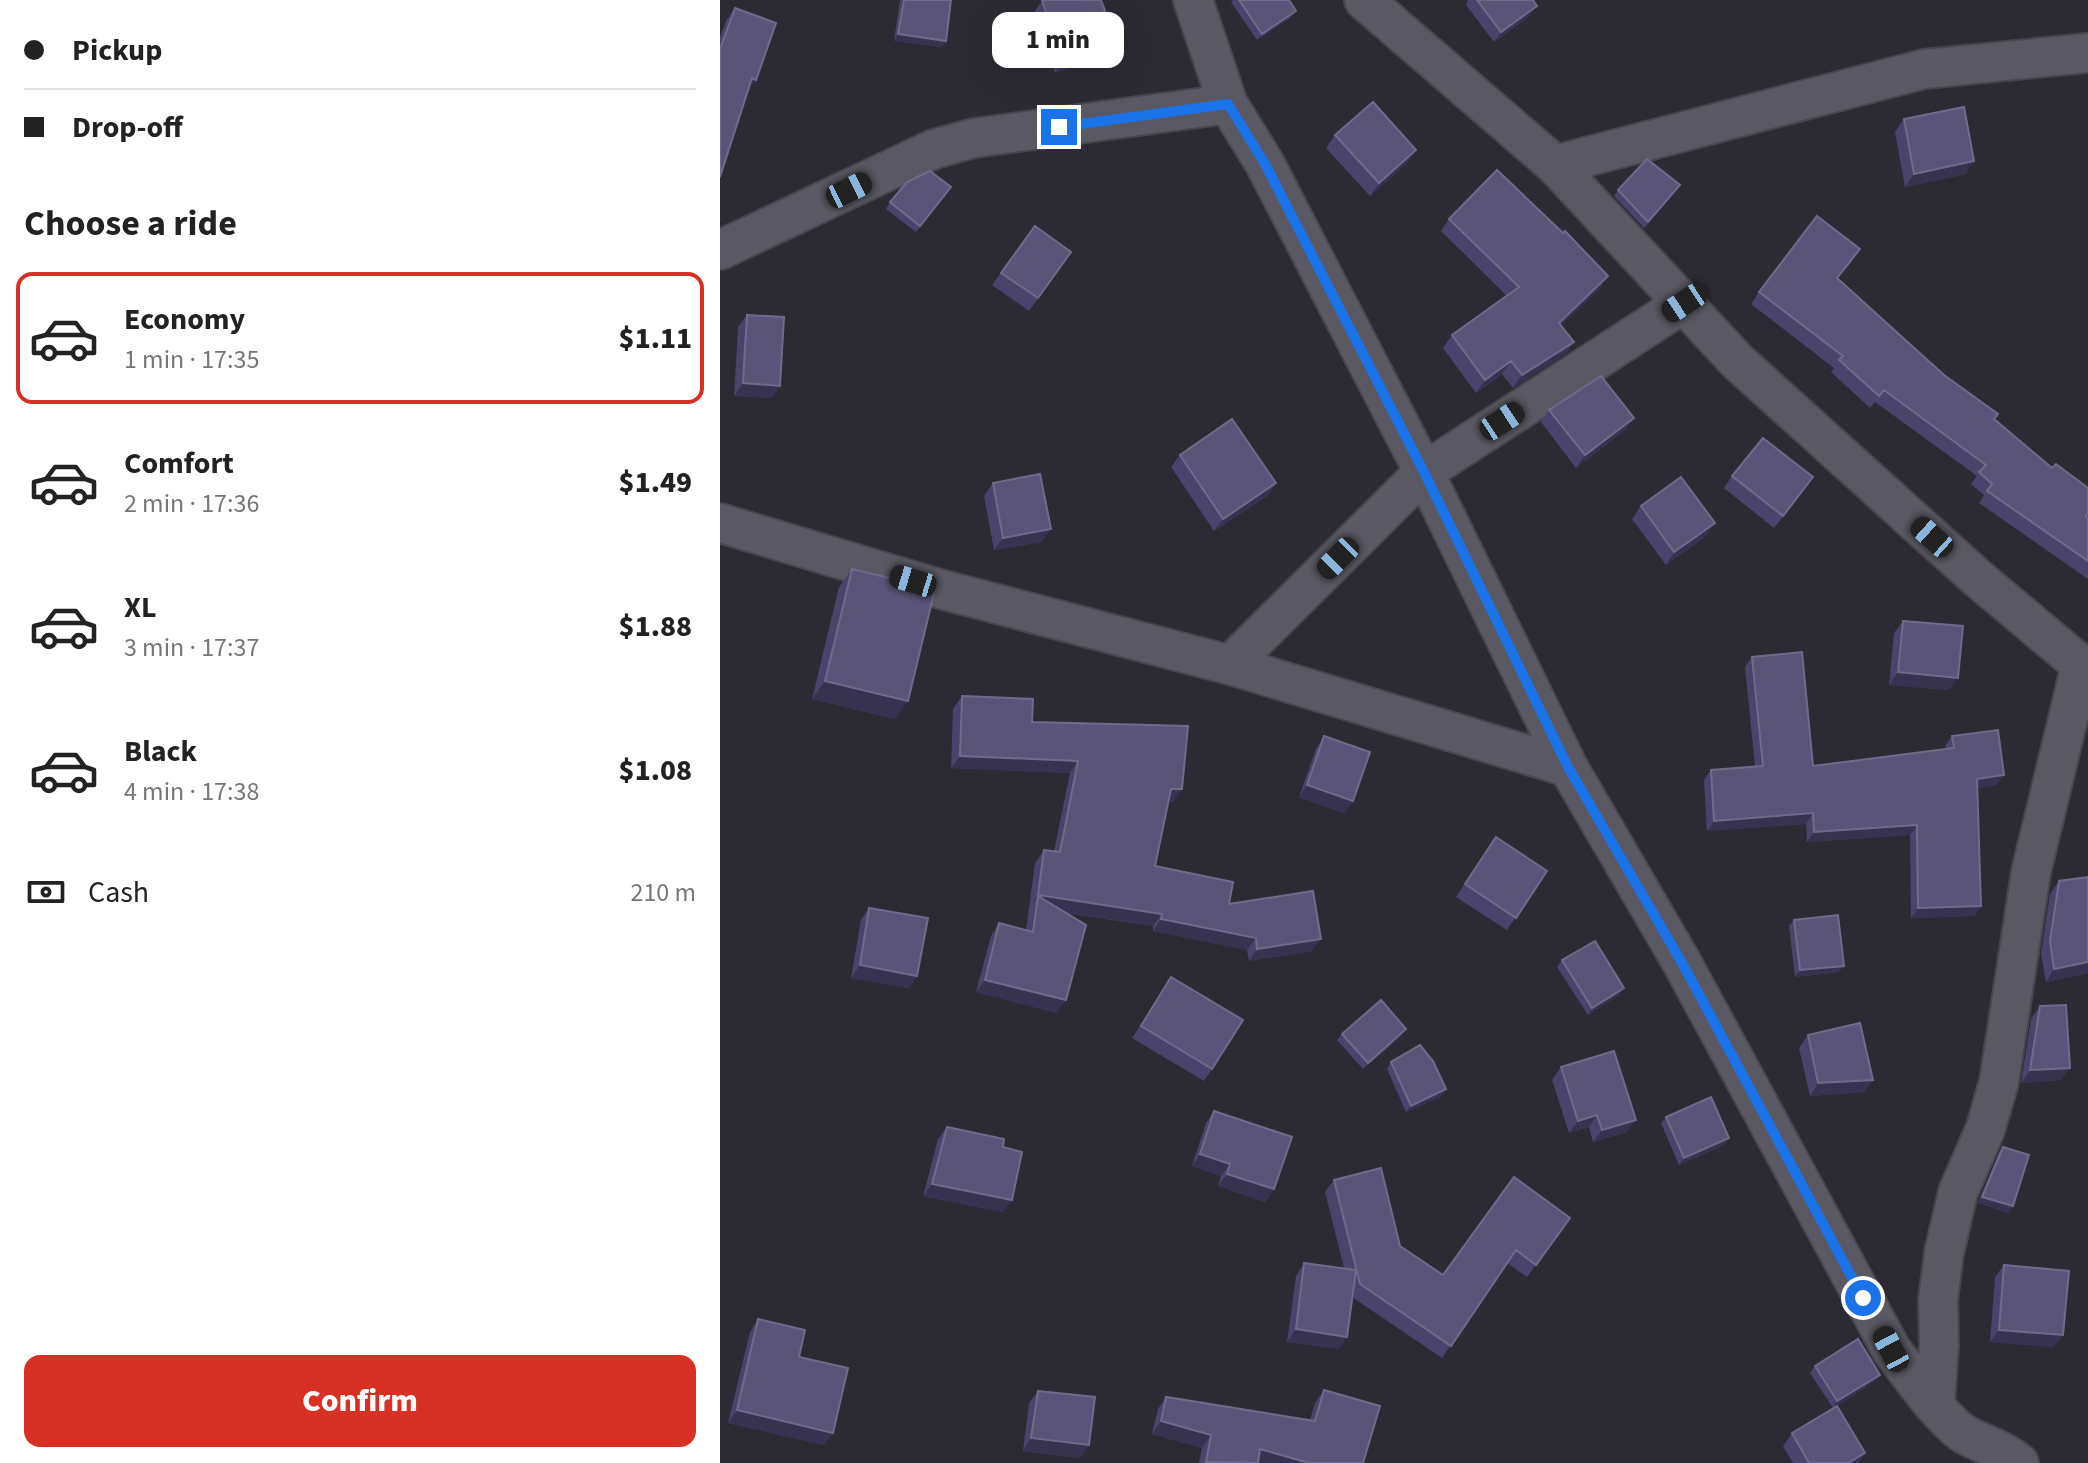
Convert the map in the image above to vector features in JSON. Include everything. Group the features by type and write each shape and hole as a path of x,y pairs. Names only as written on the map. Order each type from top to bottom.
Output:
{"street":[{"path":"1193,0 1228,104 1265,164 1424,472 1568,767 1681,961 1891,1349 1968,1448 2003,1450 2019,1463"},
{"path":"1364,0 1555,165 1737,361 1975,576 2085,668 2031,872 1999,1082 1985,1130 1958,1192 1944,1253 1938,1300 1935,1405"},
{"path":"1555,165 1924,69 2088,53"},
{"path":"720,250 934,149 974,138 1228,104"},
{"path":"1230,665 1424,472 1684,303"},
{"path":"720,523 940,589 1230,665 1568,767"}],"building":[{"path":"904,0 951,0 946,41 898,34"},
{"path":"1101,0 1116,41 1064,61 1042,1"},
{"path":"1239,0 1289,0 1296,11 1262,34"},
{"path":"1477,0 1533,0 1537,6 1501,32"},
{"path":"735,8 776,23 756,80 752,78 720,177 720,49"},
{"path":"1373,102 1416,150 1379,183 1335,135"},
{"path":"1964,107 1974,161 1914,174 1904,119"},
{"path":"1647,159 1680,185 1648,222 1618,190"},
{"path":"1497,170 1563,233 1565,231 1608,276 1559,323 1574,342 1522,375 1511,361 1485,380 1452,335 1519,287 1449,219"},
{"path":"930,171 951,187 920,226 890,202 907,182"},
{"path":"1817,216 1860,249 1837,278 1944,375 1998,414 1994,419 2052,468 2056,464 2088,488 2088,561 1987,491 1992,484 1979,472 1986,465 1884,390 1879,396 1839,360 1843,356 1759,292"},
{"path":"1035,226 1071,252 1038,298 1001,273"},
{"path":"747,315 784,317 780,386 743,383"},
{"path":"1601,376 1634,418 1585,455 1549,410"},
{"path":"1232,419 1276,483 1223,519 1180,455"},
{"path":"1763,438 1813,477 1783,516 1732,476"},
{"path":"1040,474 1051,529 1003,538 993,483"},
{"path":"1681,477 1715,523 1674,552 1641,506"},
{"path":"852,569 935,589 908,701 825,681"},
{"path":"1903,621 1963,626 1958,678 1898,672"},
{"path":"1802,652 1813,766 1954,748 1952,736 1998,730 2004,775 1977,779 1981,906 1918,908 1917,825 1814,832 1813,813 1714,821 1711,770 1763,766 1752,657"},
{"path":"962,696 1033,699 1032,722 1188,726 1182,789 1171,789 1155,866 1233,882 1229,904 1313,891 1321,939 1257,949 1256,938 1161,919 1162,914 1038,895 1044,850 1060,852 1078,761 960,756"},
{"path":"1324,736 1370,752 1353,801 1307,785"},
{"path":"1496,837 1547,871 1516,918 1465,884"},
{"path":"2088,877 2088,962 2054,969 2050,941 2059,881"},
{"path":"1038,896 1086,925 1066,1000 985,980 999,923 1033,932"},
{"path":"869,908 928,918 917,976 860,965"},
{"path":"1838,915 1844,966 1800,970 1794,920"},
{"path":"1595,941 1624,988 1592,1008 1562,960"},
{"path":"1171,977 1243,1020 1212,1069 1141,1026"},
{"path":"1381,1000 1406,1029 1368,1063 1342,1034"},
{"path":"2066,1005 2070,1068 2030,1070 2040,1006"},
{"path":"1860,1023 1873,1080 1818,1083 1808,1035"},
{"path":"1420,1045 1433,1061 1446,1089 1411,1106 1391,1062"},
{"path":"1614,1051 1636,1120 1602,1130 1597,1115 1578,1121 1561,1067"},
{"path":"1711,1097 1729,1138 1684,1158 1666,1117"},
{"path":"1214,1111 1292,1137 1274,1189 1227,1174 1230,1164 1200,1154"},
{"path":"947,1127 1004,1139 1003,1147 1022,1152 1012,1200 932,1184"},
{"path":"2003,1147 2029,1155 2013,1206 1982,1197"},
{"path":"1381,1168 1400,1246 1443,1275 1514,1177 1570,1218 1536,1265 1516,1250 1451,1346 1360,1284 1334,1180"},
{"path":"1304,1263 1356,1270 1347,1337 1296,1329"},
{"path":"2004,1265 2069,1271 2063,1335 1999,1330"},
{"path":"758,1319 805,1330 799,1357 848,1368 833,1433 737,1410"},
{"path":"1858,1339 1880,1375 1837,1401 1815,1366"},
{"path":"1324,1390 1380,1406 1363,1463 1309,1463 1260,1449 1258,1463 1206,1462 1211,1435 1161,1421 1166,1397 1315,1421"},
{"path":"1038,1391 1095,1397 1089,1445 1031,1438"},
{"path":"1837,1406 1865,1453 1848,1463 1809,1463 1792,1433"}],"route":[{"path":"1059,127 1228,104 1265,164 1424,472 1568,767 1681,961 1863,1298"}]}
